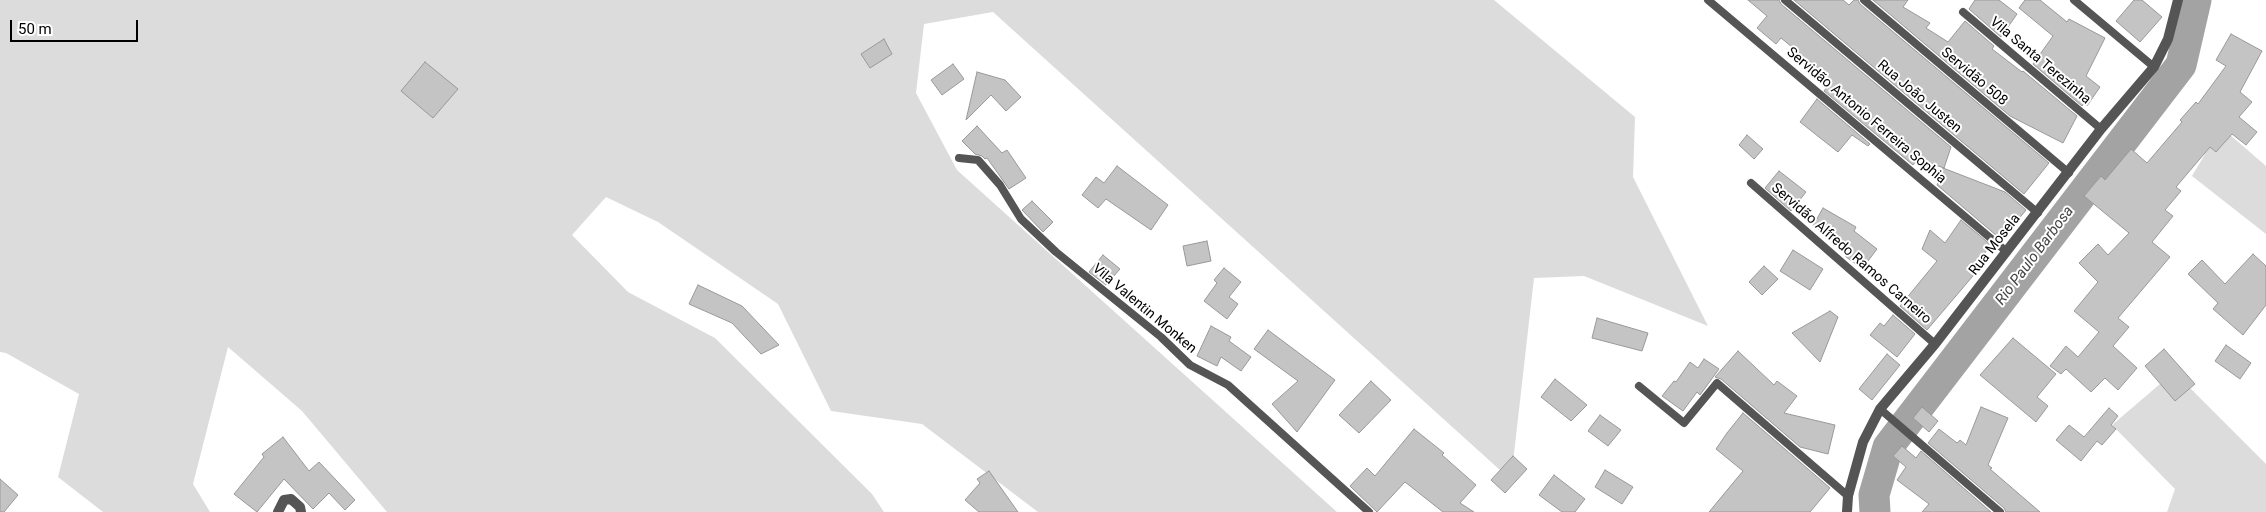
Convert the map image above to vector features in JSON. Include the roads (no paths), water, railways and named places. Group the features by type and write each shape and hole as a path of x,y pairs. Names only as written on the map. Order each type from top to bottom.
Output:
{"street":[{"name":"Rua Mosela","path":"1847,512 1848,496 1863,442 1880,409 1935,344 2008,252 2101,129 2154,67 2168,39 2178,0"},
{"path":"278,512 284,500 291,499 300,507 301,512"}],"lane":[{"name":"Servidão Antonio Ferreira Sophia","path":"1708,0 2008,252"},
{"name":"Rua João Justen","path":"1785,0 2038,213"},
{"name":"Servidão 508","path":"1864,0 2069,173"},
{"path":"2074,0 2154,67"},
{"name":"Vila Santa Terezinha","path":"1963,12 2101,129"},
{"name":"Vila Valentin Monken","path":"959,158 978,160 1000,185 1021,219 1056,252 1161,337 1190,365 1228,384 1369,512"},
{"name":"Servidão Alfredo Ramos Carneiro","path":"1751,183 1935,344"},
{"path":"1639,386 1684,424 1717,383 1848,496"},
{"path":"1880,409 2000,512"}],"waterway":[{"name":"Rio Paulo Barbosa","path":"1875,512 1874,495 1888,447 2181,65 2196,0"}]}
